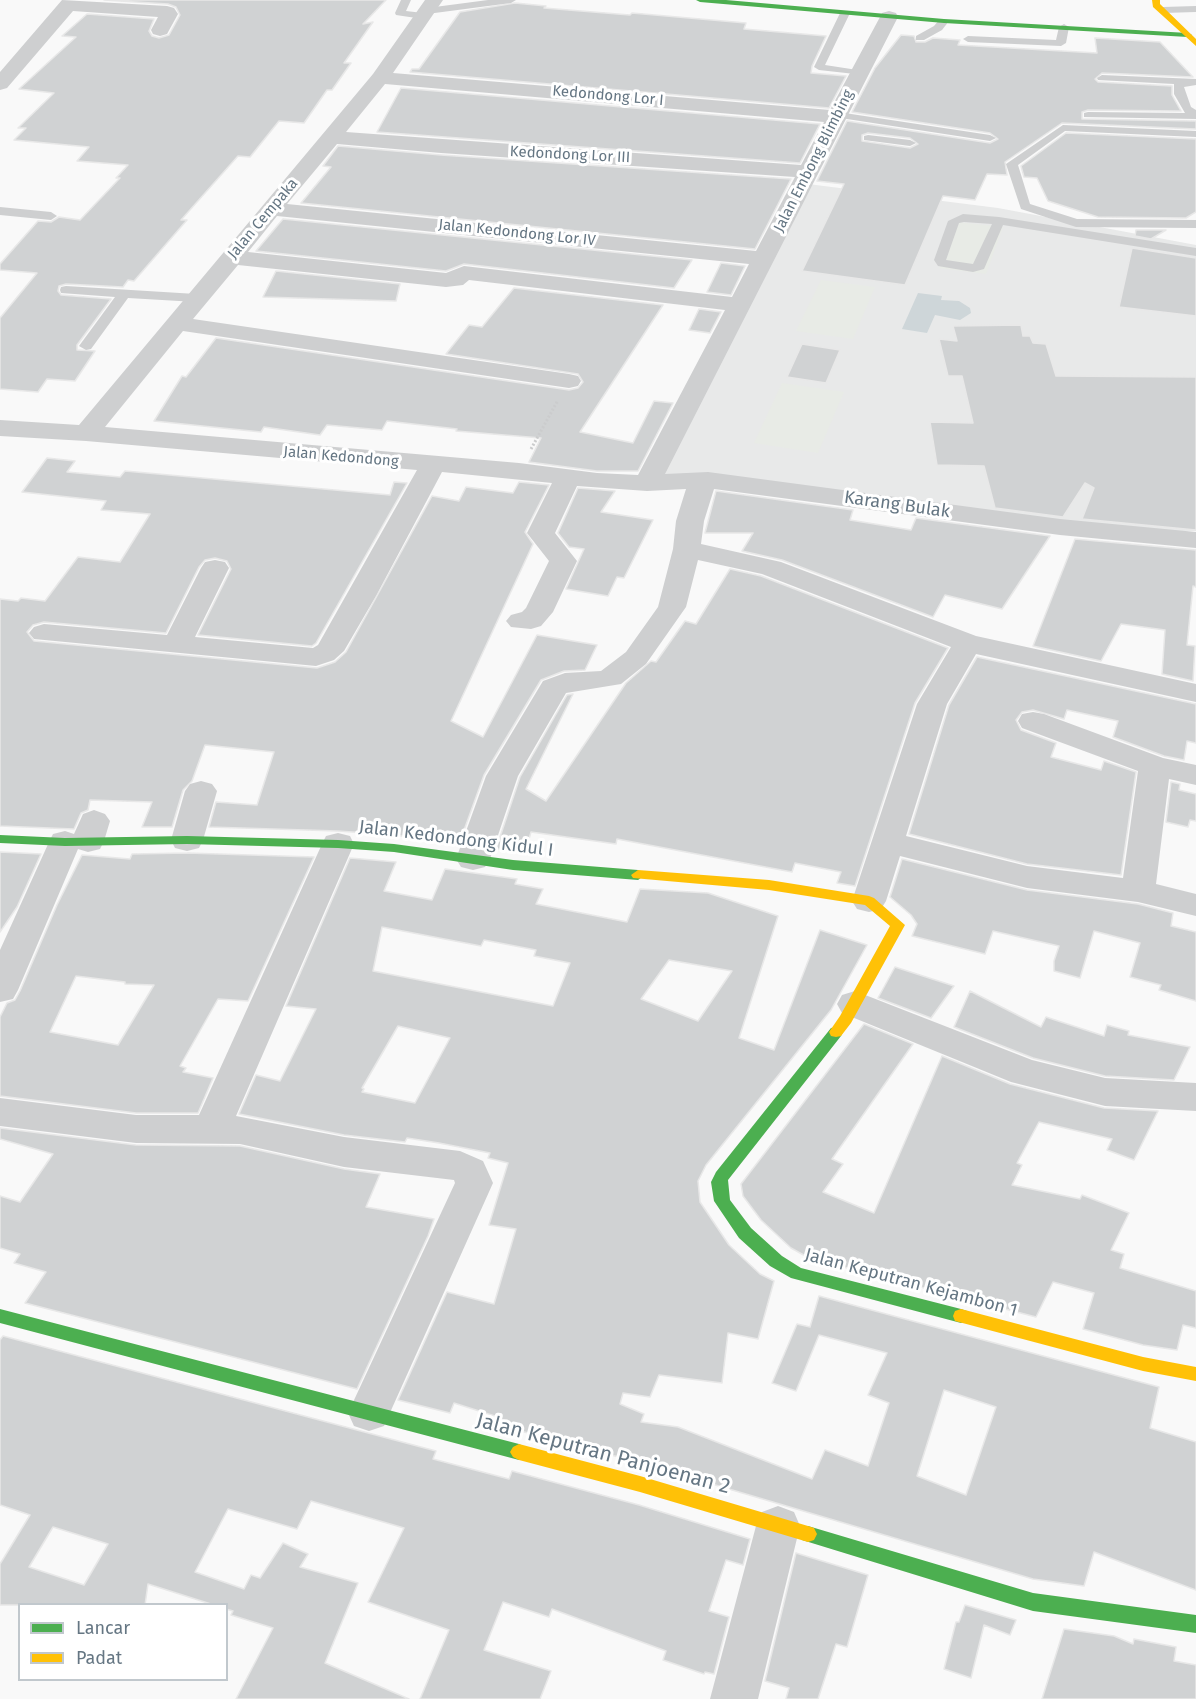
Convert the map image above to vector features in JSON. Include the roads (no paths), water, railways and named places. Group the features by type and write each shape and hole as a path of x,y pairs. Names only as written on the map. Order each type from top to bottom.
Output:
{"street":[{"path":"699,0 845,14 1102,30 1192,40"},
{"path":"0,84 70,3 167,12 169,14 160,30"},
{"name":"Jalan Cempaka","path":"86,433 270,208 380,78 428,9"},
{"path":"1159,9 1192,40"},
{"name":"Jalan Embong Blimbing","path":"647,483 889,17"},
{"path":"1102,30 1119,24 1114,18"},
{"name":"Kedondong Lor I","path":"380,78 837,116"},
{"name":"Kedondong Lor III","path":"331,137 441,147 808,172"},
{"name":"Jalan Kedondong Lor IV","path":"270,208 763,259"},
{"path":"231,257 455,280 464,273 491,230"},
{"path":"464,273 741,305"},
{"path":"175,323 569,381"},
{"name":"Jalan Kedondong","path":"0,428 86,433 519,471 597,481"},
{"path":"45,633 316,657 324,654 329,651 362,596 433,465"},
{"path":"520,621 531,620 539,612 563,561 541,533 568,477"},
{"name":"Karang Bulak","path":"597,481 647,483 708,480 1060,527 1196,540"},
{"path":"473,859 502,776 554,687 565,682 610,678 636,658 672,607 687,549 690,521 701,486 691,481"},
{"path":"687,549 771,568 968,644 1196,693"},
{"path":"177,644 215,568"},
{"path":"869,901 932,705 968,644"},
{"path":"1032,721 1155,766 1196,775"},
{"path":"1138,891 1155,766"},
{"path":"187,840 201,791"},
{"path":"0,990 82,835"},
{"name":"Jalan Kedondong Kidul I","path":"0,839 82,835 338,844 394,848 513,865 769,885 869,901"},
{"path":"888,842 1027,877 1138,891 1196,905"},
{"path":"211,1130 338,844"},
{"name":"Jalan Keputran Kejambon 1","path":"869,901 894,932 846,1019 719,1182 723,1201 745,1233 776,1261 797,1273 1143,1364 1196,1374"},
{"path":"855,1004 1024,1072 1106,1092 1196,1098"},
{"path":"0,1112 136,1129 240,1130 344,1152 460,1166 469,1171 474,1183 369,1413"},
{"name":"Jalan Keputran Panjoenan 2","path":"0,1316 640,1484 1033,1602 1196,1624"},
{"path":"734,1699 778,1526"}],"lane":[{"path":"406,0 400,14 511,0"},
{"path":"1159,9 1196,9"},
{"path":"1159,9 1196,22"},
{"path":"845,14 819,67 860,73"},
{"path":"920,38 938,28 944,21"},
{"path":"968,39 1061,44 1064,27"},
{"path":"1102,78 1192,82"},
{"path":"1192,82 1178,87 1187,109 1196,116"},
{"path":"1088,115 1196,116"},
{"path":"837,116 990,138"},
{"path":"882,139 891,124"},
{"path":"1196,134 1063,128 1012,164 1025,206 1076,224 1196,224"},
{"path":"868,138 910,143"},
{"path":"0,211 51,216"},
{"path":"999,221 978,268 946,264 940,260 954,220 963,218 999,221 1196,252"},
{"path":"66,290 196,298"},
{"path":"86,346 124,294"}]}
